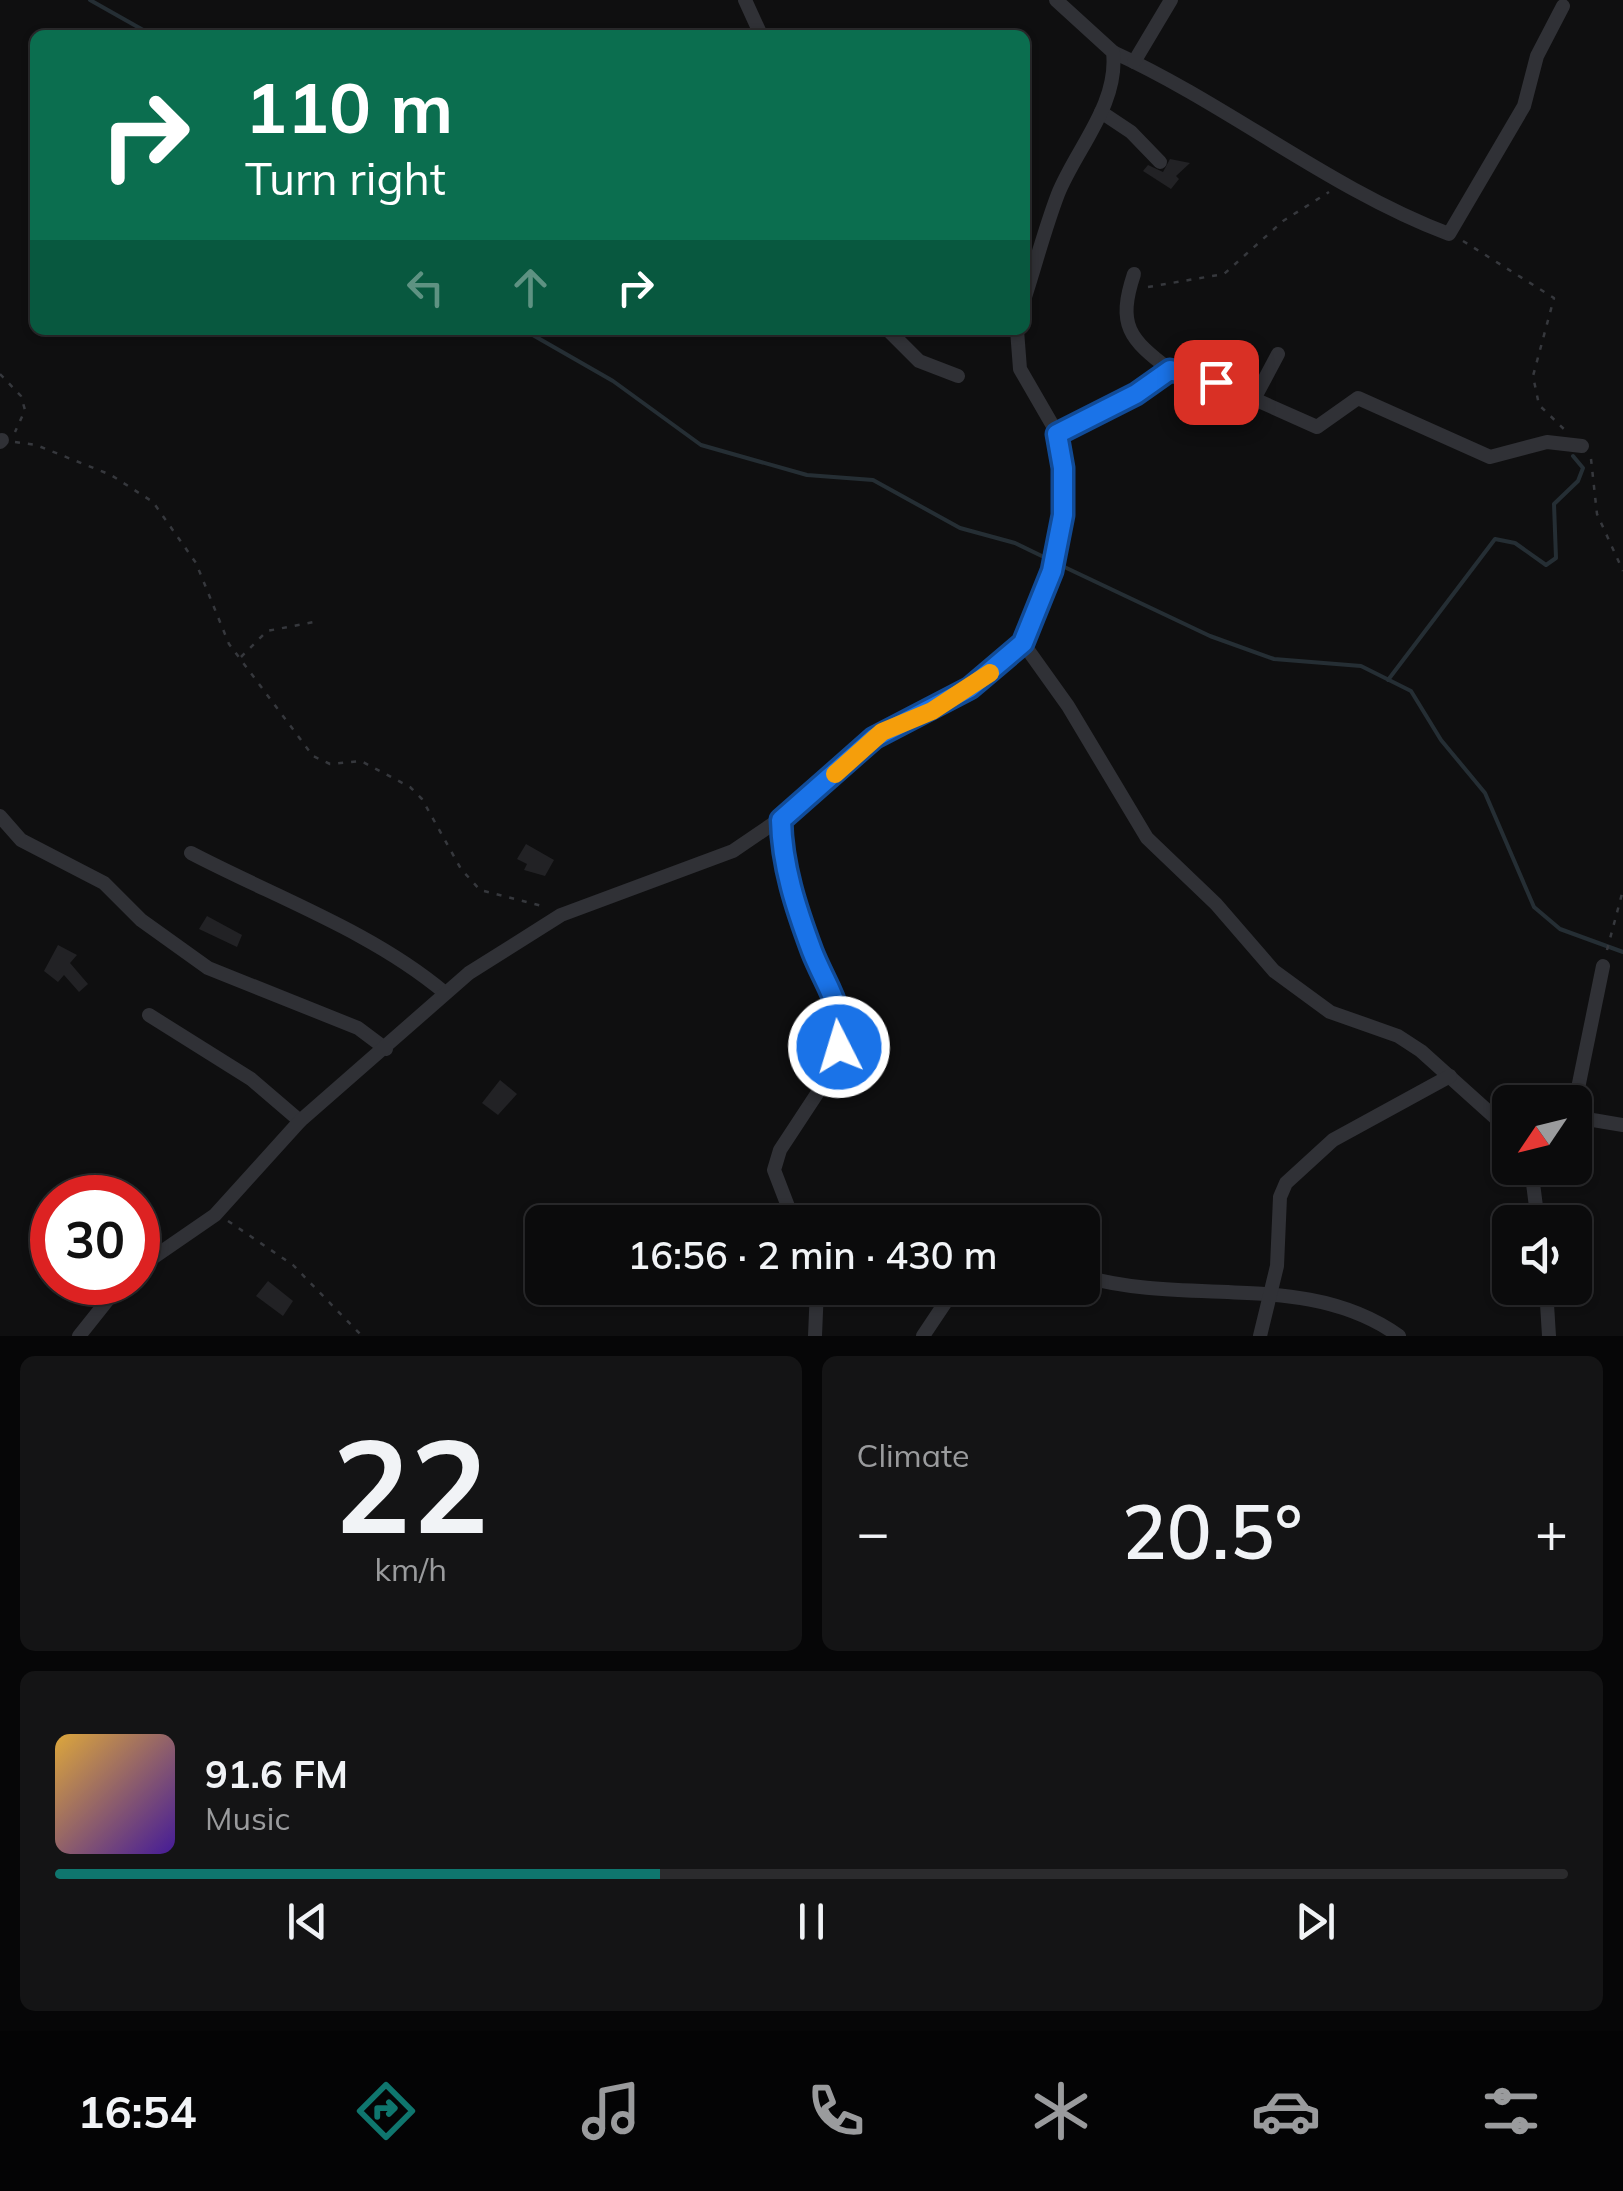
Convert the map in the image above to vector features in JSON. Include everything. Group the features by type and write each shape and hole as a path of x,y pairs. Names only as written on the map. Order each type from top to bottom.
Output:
{"street":[{"path":"745,0 758,30"},
{"path":"1056,0 1113,52 1340,180 1449,234 1524,106 1536,56 1563,6"},
{"path":"1134,62 1171,0"},
{"path":"1030,269 1059,192 1101,112 1114,67 1113,52"},
{"path":"1101,112 1131,132 1160,162"},
{"path":"1132,281 1124,308 1129,331 1170,370 1216,382 1317,427 1327,424 1348,401 1358,398 1490,457 1548,442 1582,446"},
{"path":"893,335 919,361 958,376"},
{"path":"160,1253 215,1215 300,1121 386,1049 444,992 561,915 707,864 781,820 874,738 970,688 1023,643 1052,571 1063,515 1063,468 1057,434 1020,369 1017,335"},
{"path":"1254,399 1278,354"},
{"path":"1057,434 1136,394 1170,370"},
{"path":"1023,643 1068,706 1147,838 1216,904 1274,971 1330,1012 1398,1036 1492,1114"},
{"path":"1,818 21,840 104,883 141,920 208,968 358,1028 386,1049"},
{"path":"781,820 787,876 844,1026 826,1080 780,1150 774,1170 787,1205"},
{"path":"190,854 344,928 416,968 444,992"},
{"path":"1579,1085 1603,966"},
{"path":"149,1014 251,1080 300,1121"},
{"path":"1260,1336 1272,1292 1280,1197 1286,1183 1333,1140 1450,1076"},
{"path":"1592,1120 1623,1125"},
{"path":"1100,1280 1146,1291 1272,1292 1368,1314 1399,1336"},
{"path":"78,1336 103,1305"},
{"path":"815,1336 816,1305"},
{"path":"923,1336 943,1305"},
{"path":"1546,1305 1547,1334"}],"path":[{"path":"1132,281 1224,274 1258,240 1326,196 1340,180"},
{"path":"1449,234 1554,298 1533,376 1539,405 1582,446 1593,462 1597,514 1623,571"},
{"path":"0,374 21,396 25,410 15,431 1,441"},
{"path":"1,441 36,445 134,487 153,502 189,549 208,584 219,623 240,658 313,756 330,764 361,761 410,787 422,798 461,868 480,890 561,915"},
{"path":"240,658 266,631 319,621"},
{"path":"1603,966 1623,890"},
{"path":"215,1215 242,1227 293,1265 362,1336"}],"building":[{"path":"1170,159 1190,163 1176,176 1179,179 1171,189 1143,171 1148,165 1163,172"},
{"path":"526,844 554,860 545,876 524,870 527,864 517,859"},
{"path":"207,916 242,935 237,947 199,929"},
{"path":"58,945 77,955 70,963 88,984 79,992 64,975 58,982 44,971"},
{"path":"500,1080 517,1094 498,1115 482,1103"},
{"path":"268,1281 293,1301 283,1316 256,1296"}],"waterway":[{"path":"90,0 143,30"},
{"path":"533,335 613,381 701,445 807,475 873,480 960,528 1015,543 1050,560"},
{"path":"1388,680 1495,539 1515,543 1546,565 1556,558 1554,504 1578,481 1583,468 1573,456"},
{"path":"1058,564 1210,636 1274,659 1361,666 1411,691 1441,740 1485,793 1534,907 1560,929 1623,952"}],"slow traffic":[{"path":"835,774 882,732 932,711 990,673"}],"route":[{"path":"839,1047 844,1026 840,1010 814,956 787,876 781,820 882,732 932,711 970,688 1003,664 1023,643 1052,571 1063,515 1063,468 1057,434 1136,394 1170,370 1216,382"}]}
